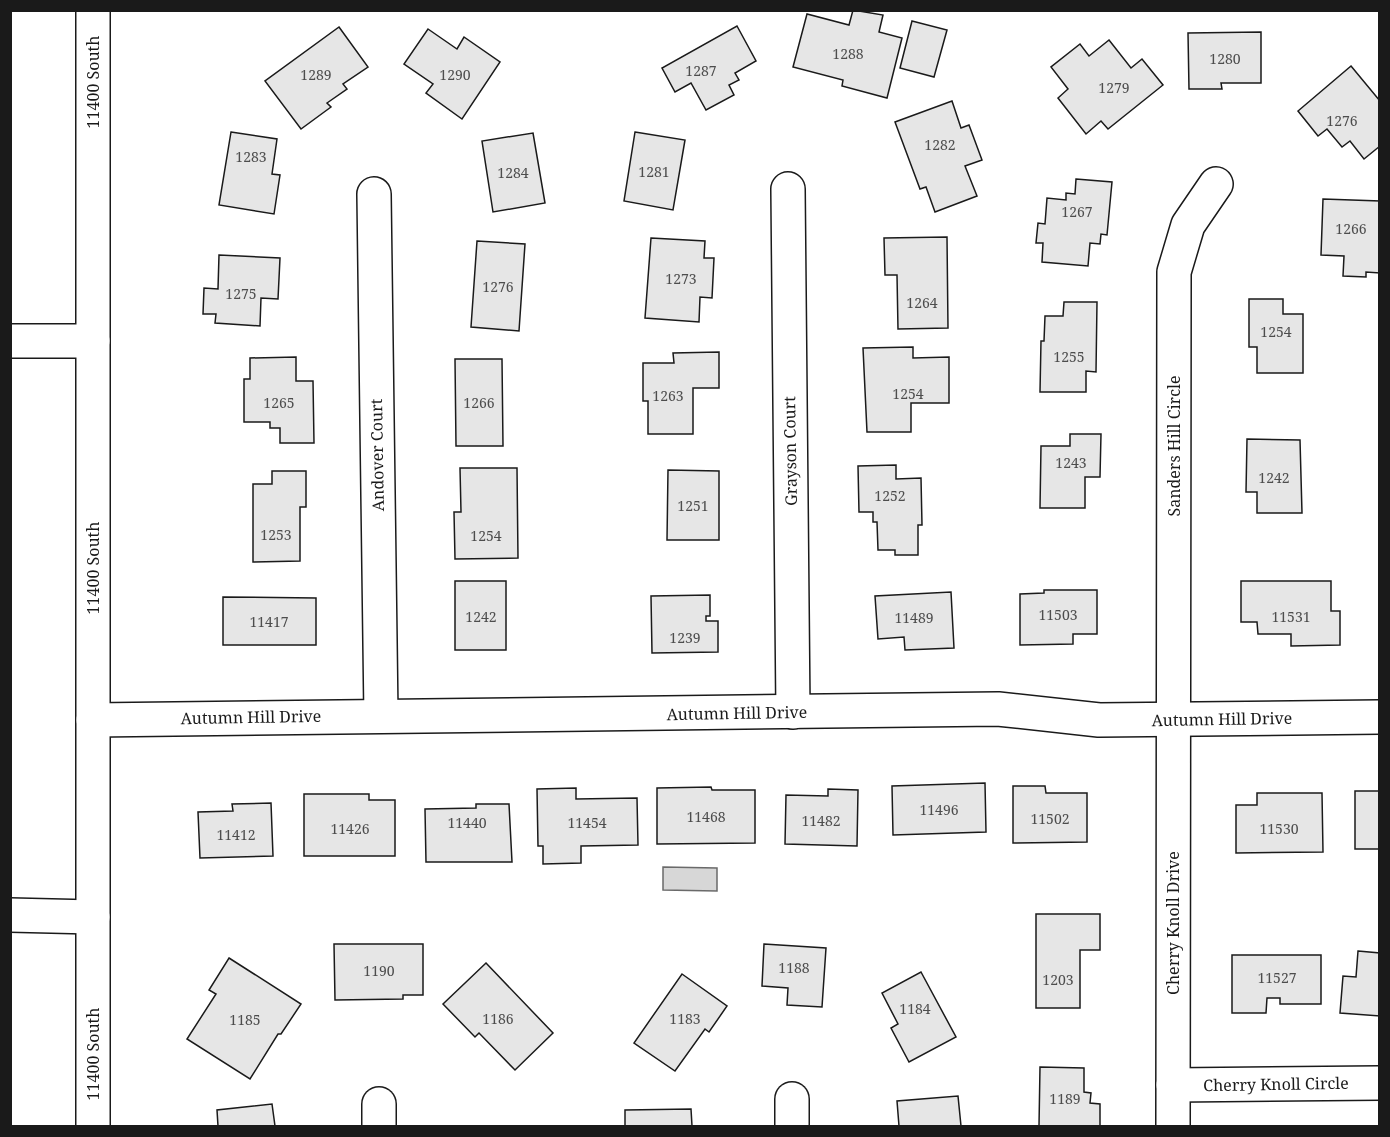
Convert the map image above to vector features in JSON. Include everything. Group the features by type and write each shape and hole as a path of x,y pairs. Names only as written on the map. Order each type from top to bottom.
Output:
{"street":[{"name":"11400 South","path":"93,10 93,1126"},
{"name":"Sanders Hill Circle","path":"1173,720 1174,272 1188,225 1216,184"},
{"name":"Grayson Court","path":"788,189 793,712"},
{"name":"Andover Court","path":"374,194 381,716"},
{"path":"10,341 93,341"},
{"name":"Autumn Hill Drive","path":"93,720 998,709 1099,720 1380,717"},
{"name":"Cherry Knoll Drive","path":"1173,720 1173,1126"},
{"path":"10,915 93,917"},
{"name":"Cherry Knoll Circle","path":"1173,1085 1380,1083"}],"shaded area":[{"path":"663,867 717,868 717,891 663,890"}],"building":[{"path":"853,10 883,15 879,32 902,38 887,98 842,86 843,80 793,67 807,14 849,25"},
{"path":"912,21 947,30 934,77 900,68"},
{"path":"737,26 756,61 735,73 739,80 729,85 734,95 706,110 691,83 675,92 662,68"},
{"path":"339,27 368,67 343,84 347,89 327,103 331,107 301,129 265,81"},
{"path":"428,29 457,49 464,37 500,62 462,119 426,93 433,84 404,64"},
{"path":"1261,32 1261,83 1221,83 1222,89 1189,89 1188,33"},
{"path":"1109,40 1131,68 1142,59 1163,85 1108,129 1101,121 1086,134 1058,98 1068,89 1051,67 1080,44 1089,56"},
{"path":"1351,66 1380,101 1380,146 1364,159 1350,141 1342,147 1327,129 1318,136 1298,111"},
{"path":"952,101 961,128 969,125 982,160 965,166 977,196 935,212 926,187 920,189 895,122"},
{"path":"231,132 277,139 272,174 280,175 274,214 219,205"},
{"path":"635,132 685,140 673,210 624,201"},
{"path":"533,133 545,203 493,212 482,141"},
{"path":"1076,179 1112,182 1107,235 1101,234 1100,244 1090,243 1088,266 1042,262 1043,243 1036,243 1038,223 1045,224 1047,198 1066,200 1066,193 1075,194"},
{"path":"1323,199 1380,201 1380,273 1366,272 1366,277 1343,276 1344,256 1321,255"},
{"path":"947,237 948,328 898,329 897,275 885,275 884,238"},
{"path":"651,238 705,241 704,258 714,258 712,298 700,297 699,322 645,318"},
{"path":"477,241 525,244 519,331 471,327"},
{"path":"219,255 280,258 278,299 261,298 260,326 215,323 216,314 203,314 204,288 218,289"},
{"path":"1249,299 1283,299 1283,314 1303,314 1303,373 1257,373 1257,347 1249,347"},
{"path":"1064,302 1097,302 1096,372 1086,371 1086,392 1040,392 1041,341 1044,341 1045,316 1063,316"},
{"path":"913,347 913,358 949,357 949,403 911,403 911,432 867,432 863,348"},
{"path":"719,352 719,388 693,388 693,434 648,434 648,401 643,401 643,363 674,363 673,353"},
{"path":"296,357 296,381 313,381 314,443 280,443 280,428 270,428 270,422 244,422 244,379 250,379 250,358"},
{"path":"455,359 502,359 503,446 456,446"},
{"path":"1070,434 1101,434 1100,477 1085,477 1085,508 1040,508 1041,446 1070,446"},
{"path":"1247,439 1300,440 1302,513 1257,513 1257,492 1246,492"},
{"path":"896,465 896,479 921,478 922,525 918,525 918,555 895,555 895,550 878,550 877,522 873,522 873,512 859,512 858,466"},
{"path":"460,468 517,468 518,558 455,559 454,512 461,512"},
{"path":"668,470 719,471 719,540 667,540"},
{"path":"272,471 306,471 306,507 300,507 300,561 253,562 253,484 272,484"},
{"path":"455,581 506,581 506,650 455,650"},
{"path":"1241,581 1331,581 1331,611 1340,611 1340,645 1291,646 1291,634 1258,634 1257,622 1241,622"},
{"path":"1044,590 1097,590 1097,634 1073,634 1073,644 1020,645 1020,594 1044,593"},
{"path":"951,592 954,648 905,650 904,637 878,639 875,596"},
{"path":"710,595 710,616 706,616 706,621 718,621 718,652 652,653 651,596"},
{"path":"223,597 316,598 316,645 223,645"},
{"path":"985,783 986,832 893,835 892,786"},
{"path":"1013,786 1045,786 1046,793 1087,793 1087,842 1013,843"},
{"path":"711,787 712,790 755,790 755,843 657,844 657,788"},
{"path":"576,788 576,799 637,798 638,845 581,846 581,863 543,864 543,846 538,846 537,789"},
{"path":"828,789 858,790 857,846 785,844 786,795 828,796"},
{"path":"1355,791 1380,791 1380,849 1355,849"},
{"path":"1257,793 1322,793 1323,852 1236,853 1236,805 1257,805"},
{"path":"304,794 369,794 369,800 395,800 395,856 304,856"},
{"path":"271,803 273,856 200,858 198,812 233,811 232,804"},
{"path":"476,804 509,804 512,862 426,862 425,809 476,808"},
{"path":"1036,914 1100,914 1100,950 1080,950 1080,1008 1036,1008"},
{"path":"334,944 423,944 423,995 403,995 403,999 335,1000"},
{"path":"764,944 826,948 822,1007 787,1005 788,988 762,986"},
{"path":"1358,951 1380,953 1380,1016 1340,1013 1343,976 1356,977"},
{"path":"1232,955 1321,955 1321,1004 1280,1004 1280,998 1267,998 1266,1013 1232,1013"},
{"path":"229,958 301,1004 281,1034 278,1034 250,1079 187,1039 216,994 209,990"},
{"path":"486,963 553,1033 515,1070 479,1033 475,1037 443,1004"},
{"path":"921,972 956,1037 909,1062 891,1028 898,1024 882,993"},
{"path":"682,974 727,1006 709,1032 705,1029 675,1071 634,1043"},
{"path":"1040,1067 1084,1068 1084,1092 1091,1093 1090,1103 1100,1104 1100,1126 1039,1126"},
{"path":"958,1096 961,1126 899,1126 897,1101"},
{"path":"272,1104 275,1126 218,1126 217,1110"},
{"path":"691,1109 692,1126 625,1126 625,1110"}]}
